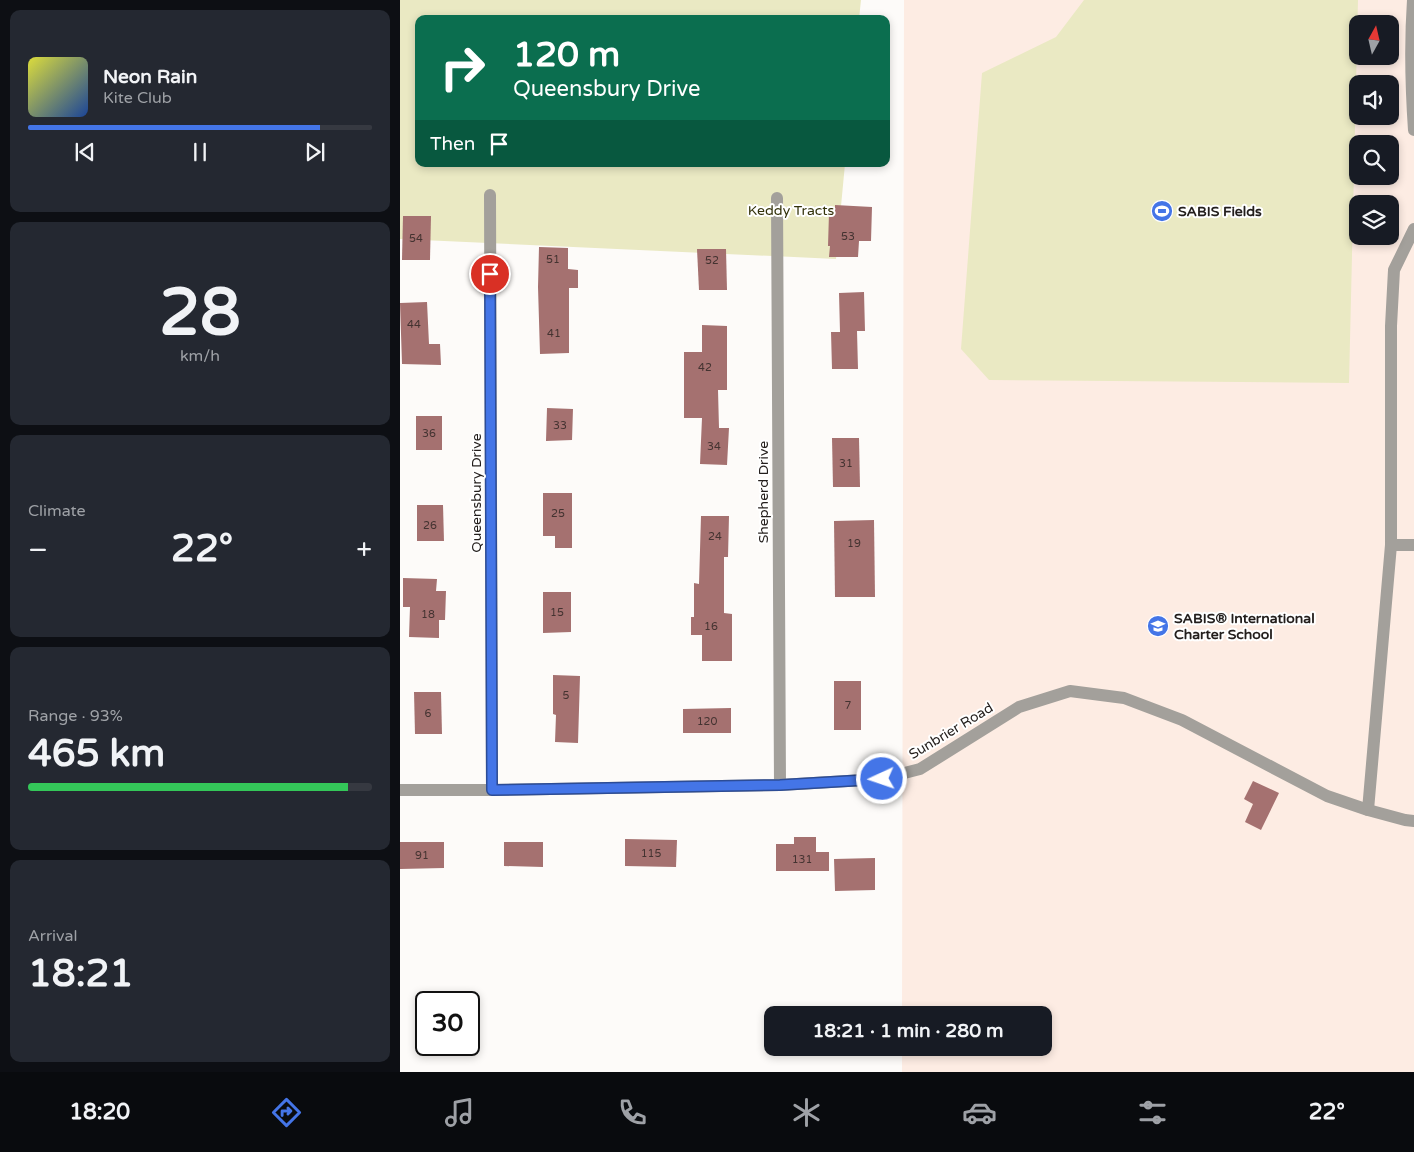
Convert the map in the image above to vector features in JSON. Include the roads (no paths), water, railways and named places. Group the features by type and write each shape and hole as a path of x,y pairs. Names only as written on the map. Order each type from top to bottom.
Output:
{"street":[{"path":"1413,0 1411,28 1414,130"},
{"name":"Queensbury Drive","path":"490,195 492,790"},
{"name":"Shepherd Drive","path":"777,198 780,785"},
{"path":"1368,810 1391,545 1391,326 1394,270 1414,229"},
{"path":"1391,545 1414,545"},
{"name":"Sunbrier Road","path":"400,790 780,785 882,779 920,769 1019,707 1070,691 1124,698 1182,720 1327,796 1368,810 1414,821"}],"place":[{"name":"SABIS Fields","path":"1162,211"},
{"name":"SABIS® International Charter School","path":"1158,626"}],"park label":[{"name":"Keddy Tracts","path":"791,210"}]}
